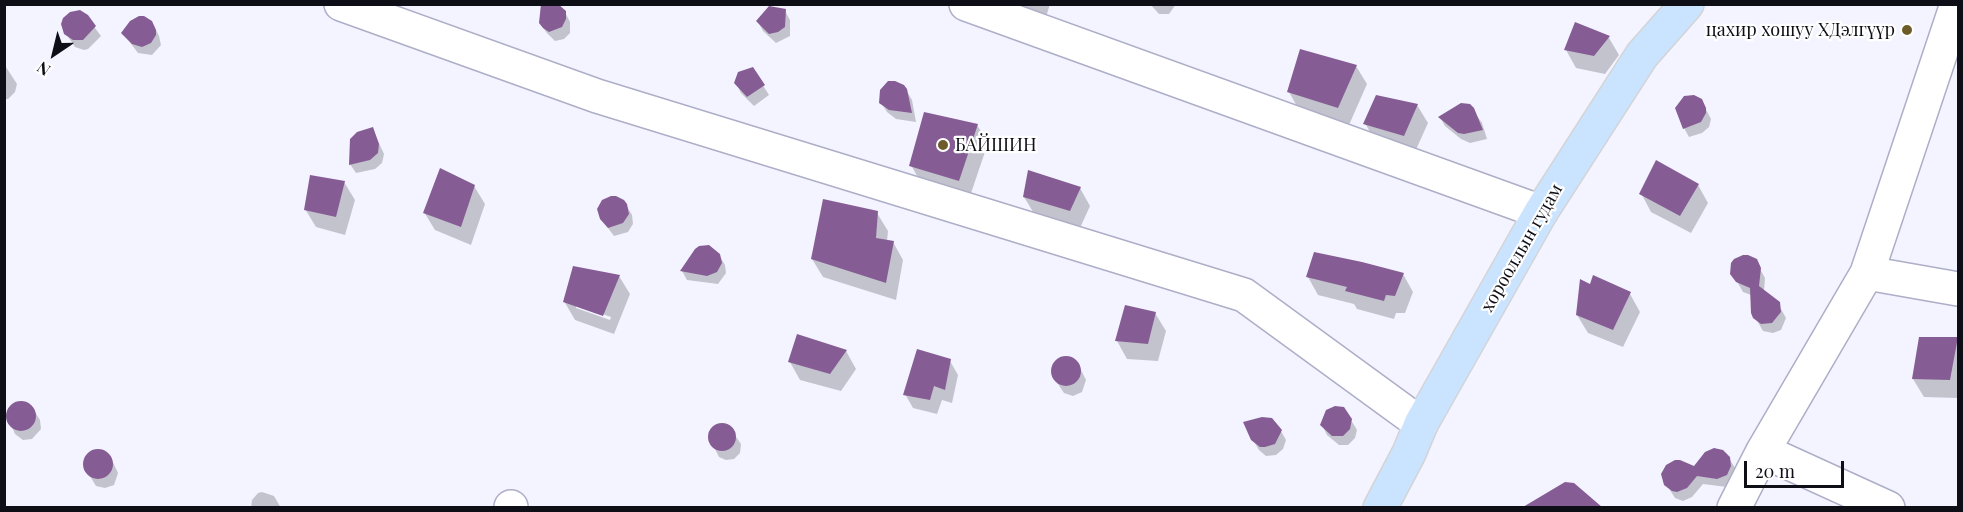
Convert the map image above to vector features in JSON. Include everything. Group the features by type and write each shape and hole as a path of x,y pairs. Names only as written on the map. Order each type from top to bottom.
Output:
{"main road":[{"name":"хорооллын гудам","path":"1380,507 1409,453 1421,424 1541,212 1642,55 1687,4"}],"street":[{"path":"341,4 597,96 1244,295 1421,424"},
{"path":"966,4 1541,212"},
{"path":"1734,507 1763,451 1867,273 1958,4"},
{"path":"1867,273 1959,289"},
{"path":"1763,451 1888,507"}],"building":[{"path":"541,4 558,4 566,11 566,19 562,27 549,32 543,28 539,23"},
{"path":"769,6 786,9 785,27 769,34 756,21"},
{"path":"80,10 88,15 96,26 83,40 73,40 64,34 61,24 63,18 70,12"},
{"path":"139,16 152,21 156,30 151,43 142,47 132,44 121,33 130,21"},
{"path":"1575,22 1610,36 1594,56 1564,50"},
{"path":"1300,49 1357,65 1338,108 1287,92"},
{"path":"753,67 765,85 747,97 734,83 738,72"},
{"path":"888,81 895,81 907,89 912,113 889,110 879,103 880,90"},
{"path":"1376,95 1418,104 1404,136 1363,124"},
{"path":"1694,95 1702,99 1706,113 1701,122 1683,129 1675,108 1684,96"},
{"path":"1461,103 1470,104 1474,108 1483,130 1458,133 1438,117"},
{"name":"БАЙШИН","path":"924,112 978,124 959,181 909,166"},
{"path":"373,127 379,144 378,153 370,160 349,165 350,139 357,132"},
{"path":"1656,160 1699,184 1680,216 1639,194"},
{"path":"440,168 475,185 461,227 423,213"},
{"name":"БАЙШИН","path":"1028,170 1081,187 1070,211 1023,197"},
{"path":"310,175 345,181 336,217 304,210"},
{"path":"611,196 624,200 629,214 623,223 608,228 600,219 597,209 602,200"},
{"path":"823,199 878,211 876,238 894,241 886,283 811,259"},
{"path":"709,245 720,254 722,263 717,272 707,276 680,271 695,249"},
{"path":"1314,252 1404,273 1395,296 1386,295 1384,301 1345,291 1347,287 1306,277"},
{"path":"1743,255 1757,259 1761,268 1759,286 1780,302 1781,312 1772,323 1761,324 1753,318 1750,288 1736,282 1730,274 1731,263"},
{"path":"573,266 620,275 603,316 563,302"},
{"path":"1593,275 1631,292 1613,330 1576,315 1580,279 1590,284"},
{"path":"1125,305 1156,312 1148,344 1115,341"},
{"path":"797,334 847,350 830,374 788,362"},
{"path":"1919,337 1958,337 1950,380 1912,379"},
{"path":"917,349 951,359 945,390 934,386 930,400 903,395"},
{"path":"1066,356 1077,360 1081,371 1077,382 1066,386 1055,382 1051,371 1055,360"},
{"path":"21,401 32,405 36,416 32,427 21,431 10,427 6,416 10,405"},
{"path":"1335,406 1344,407 1352,419 1350,429 1343,436 1332,436 1320,425 1326,410"},
{"path":"1262,417 1272,418 1282,430 1275,444 1265,447 1260,447 1251,440 1243,422"},
{"path":"722,423 732,427 736,437 732,447 722,451 712,447 708,437 712,427"},
{"path":"1714,448 1723,450 1730,457 1731,466 1727,475 1717,479 1697,476 1687,488 1677,492 1664,485 1661,474 1666,465 1680,460 1694,466 1705,452"},
{"path":"98,449 109,453 113,464 109,475 98,479 87,475 83,464 87,453"},
{"path":"1565,482 1574,483 1602,507 1523,507"}],"place":[{"name":"цахир хошуу ХДэлгүүр","path":"1907,30"},
{"name":"БАЙШИН","path":"943,145"}]}
